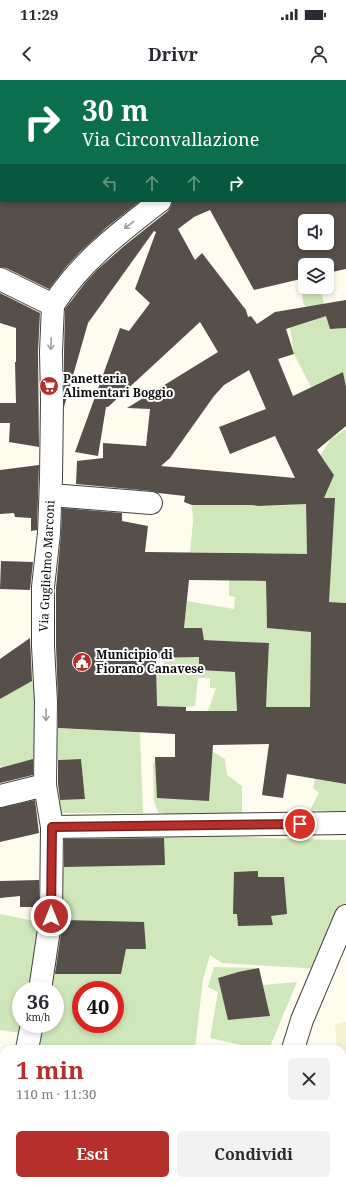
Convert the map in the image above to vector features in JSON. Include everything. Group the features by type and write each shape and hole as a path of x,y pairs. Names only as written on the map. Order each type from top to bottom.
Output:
{"street":[{"path":"0,279 52,305 65,286 86,263 120,231 159,202"},
{"name":"Via Guglielmo Marconi","path":"41,981 51,916 52,827 45,785 46,702 43,646 43,587 49,533 51,495 52,305"},
{"path":"51,495 151,504"},
{"path":"0,796 45,785"},
{"path":"52,827 346,823"},
{"path":"294,1045 302,1020 346,916"},
{"path":"28,1045 30,1033"}],"green space":[{"path":"302,294 322,294 330,329 346,328 346,387 343,372 311,387 294,354 290,328 311,321 303,302"},
{"path":"346,429 346,603 329,602 306,498 308,609 291,554 190,552 193,522 192,505 293,505 334,475 324,459 319,457 331,439"},
{"path":"229,580 269,581 266,599 267,628 324,633 311,655 310,692 346,695 346,711 292,707 262,707 238,711 208,711 216,688 210,688 210,678 198,678 195,706 149,705 157,699 157,677 166,658 199,657 199,670 235,672 236,692 267,695 269,643 204,640 202,628 184,628 187,601 234,609 235,597 229,596"},
{"path":"39,677 39,758 1,768 0,699"},
{"path":"50,728 140,732 143,813 58,813 56,800 85,799 81,759 52,760"},
{"path":"205,747 225,759 227,775 242,786 242,815 170,816 158,812 154,801 153,765 155,761 205,761"},
{"path":"346,748 346,812 310,810 319,793 313,788 321,754"},
{"path":"207,835 346,840 346,903 321,969 222,963 210,955 203,979 195,1045 39,1045 41,1033 64,1033 64,981 50,981 58,836"},
{"path":"0,914 39,922 30,981 12,981 12,1032 0,1030"},
{"path":"214,967 259,968 218,978 229,1020 270,1016 263,985 297,982 271,1045 242,1045 210,1038 218,992 208,987"},
{"path":"346,1022 346,1045 337,1045 335,1024"}],"building":[{"path":"0,202 139,202 107,227 80,252 49,289 6,268 0,267"},
{"path":"172,202 346,202 346,269 334,272 334,258 298,258 298,280 254,290 210,210 194,217 178,229 195,260 202,253 246,310 248,317 251,316 257,324 275,312 346,300 346,328 330,329 326,316 286,329 294,354 278,359 293,396 343,372 346,387 346,426 317,450 334,475 324,498 335,498 329,602 346,603 346,784 287,774 283,798 262,795 269,744 213,745 209,801 157,798 155,757 175,757 175,734 58,728 56,588 62,508 122,513 122,521 148,526 145,552 307,554 306,504 258,506 192,505 184,502 185,496 152,491 76,484 77,461 103,458 103,443 146,446 150,409 127,408 218,352 200,322 108,407 106,407 98,456 75,452 120,328 129,331 150,303 135,289 156,232 154,231 88,323 64,407 65,309 97,270 124,246 168,211","holes":["249,370 266,409 219,427 230,454 275,436 295,478 161,466 170,458 214,396 224,385","189,580 266,581 267,628 311,632 310,707 266,707 269,643 204,640 202,628 184,628","199,657 199,670 235,672 237,711 186,711 186,707 157,706 156,658"]},
{"path":"0,293 40,313 38,352 39,447 9,442 10,423 0,423 0,403 16,403 16,328 0,323"},
{"path":"39,465 37,530 31,531 31,518 15,517 14,513 0,514 0,470"},
{"path":"1,561 33,562 30,590 0,589"},
{"path":"30,638 32,681 0,699 0,659"},
{"path":"33,759 33,775 0,783 0,768"},
{"path":"81,759 85,799 60,800 58,760"},
{"path":"35,800 39,833 0,842 0,808"},
{"path":"164,838 165,865 64,867 64,839"},
{"path":"258,871 258,877 284,877 287,914 271,916 273,925 238,926 237,914 233,914 234,872"},
{"path":"39,880 39,907 20,907 20,896 0,898 0,881"},
{"path":"63,920 144,922 146,949 126,949 121,974 55,974"},
{"path":"259,968 270,1016 228,1020 218,978"}],"place":[{"name":"Panetteria Alimentari Boggio","path":"49,386"},
{"name":"Municipio di Fiorano Canavese","path":"82,662"}],"route":[{"path":"51,916 52,827 300,824"}]}
